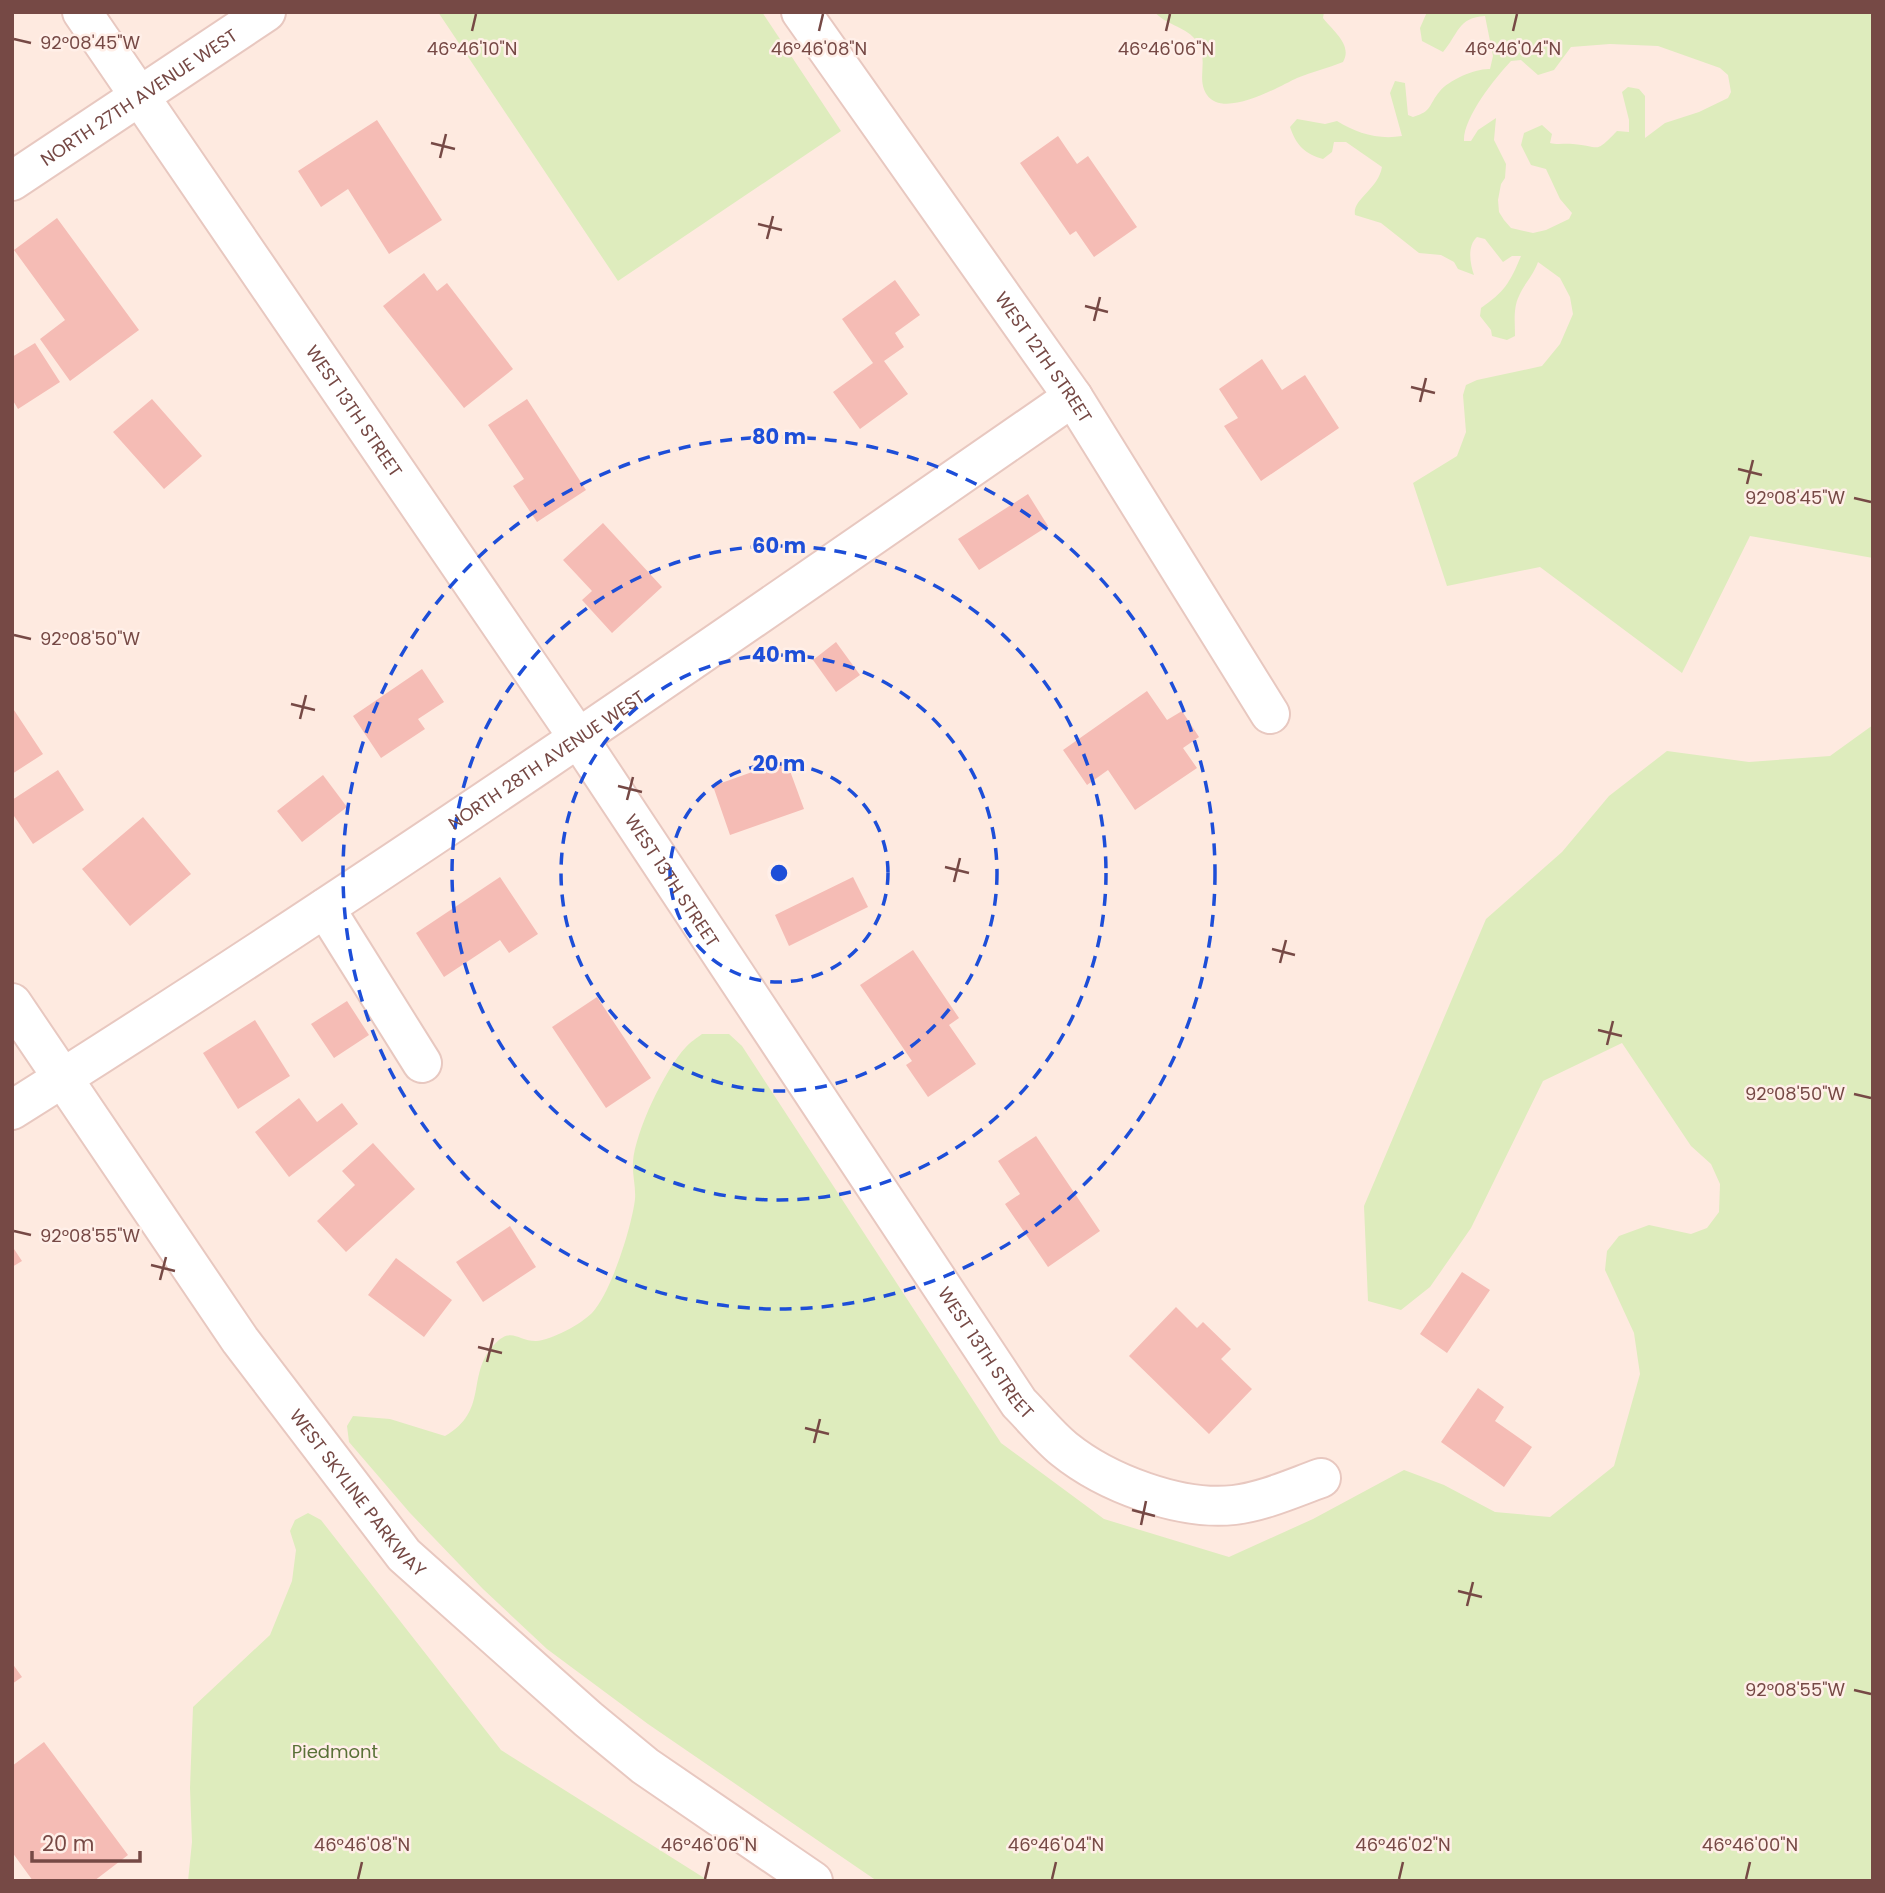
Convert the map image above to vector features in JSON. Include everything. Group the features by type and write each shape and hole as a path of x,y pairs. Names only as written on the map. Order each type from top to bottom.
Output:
{"street":[{"name":"WEST 13TH STREET","path":"82,12 579,738 1019,1403 1063,1448 1092,1469 1163,1497 1203,1506 1234,1505 1268,1498 1321,1478"},
{"name":"NORTH 27TH AVENUE WEST","path":"12,181 266,12"},
{"name":"WEST 12TH STREET","path":"801,12 1073,397 1270,714"},
{"name":"NORTH 28TH AVENUE WEST","path":"12,1110 325,908 579,738 1073,397"},
{"path":"325,908 422,1063"},
{"name":"WEST SKYLINE PARKWAY","path":"12,1003 240,1340 404,1555 588,1719 645,1766 813,1881"}],"green space":[{"path":"438,12 762,12 841,131 618,281"},
{"path":"1155,12 1324,12 1323,18 1344,44 1345,56 1343,62 1297,78 1251,99 1226,104 1215,102 1207,95 1202,81 1203,61 1200,46 1185,31"},
{"path":"1427,12 1873,12 1873,558 1750,536 1682,673 1540,567 1447,586 1413,483 1457,456 1466,432 1463,395 1466,385 1477,380 1542,366 1560,344 1573,314 1570,297 1560,278 1538,262 1517,301 1515,336 1507,340 1492,336 1491,330 1480,316 1481,308 1506,286 1521,256 1512,256 1503,262 1485,239 1477,237 1471,250 1474,275 1458,269 1454,262 1441,255 1419,253 1381,223 1355,215 1357,204 1376,182 1382,167 1346,142 1334,142 1332,152 1323,159 1306,151 1295,139 1290,127 1297,119 1325,124 1337,121 1368,134 1402,136 1390,93 1395,81 1405,83 1408,115 1413,117 1427,110 1440,91 1456,79 1490,69 1493,56 1485,16 1464,23 1443,52 1422,41 1420,28","holes":["1610,44 1658,46 1720,68 1728,75 1731,92 1728,98 1699,112 1665,123 1645,138 1645,96 1639,89 1628,87 1622,92 1629,132 1617,131 1600,146 1550,143 1552,134 1542,125 1524,133 1521,145 1531,165 1546,169 1560,199 1572,213 1569,219 1546,230 1533,233 1511,228 1499,212 1498,200 1506,164 1494,140 1496,118 1478,130 1471,141 1464,141 1474,110 1497,77 1511,61 1521,60 1538,75 1554,70 1571,47"]},
{"path":"1873,725 1873,1881 877,1881 648,1724 547,1649 483,1589 410,1513 349,1442 347,1426 353,1416 390,1419 445,1436 467,1416 485,1357 499,1340 510,1335 536,1341 550,1338 566,1331 592,1313 613,1275 630,1225 635,1199 635,1149 652,1102 669,1070 689,1043 702,1034 729,1034 742,1046 1001,1443 1104,1519 1229,1557 1313,1519 1404,1470 1444,1485 1495,1512 1550,1517 1614,1466 1640,1374 1634,1333 1605,1270 1607,1251 1619,1236 1649,1225 1691,1234 1707,1228 1719,1212 1720,1184 1711,1164 1691,1146 1622,1043 1543,1081 1471,1228 1430,1287 1401,1310 1368,1301 1364,1206 1486,919 1562,852 1609,796 1667,751 1749,762 1830,756"},
{"name":"Piedmont","path":"308,1513 321,1520 501,1750 709,1881 188,1881 192,1842 190,1788 193,1707 270,1635 292,1581 296,1550 290,1531 295,1520"}],"building":[{"path":"377,120 442,220 389,254 348,189 321,207 298,171"},
{"path":"1058,136 1077,164 1088,156 1137,227 1094,257 1076,231 1070,235 1020,163"},
{"path":"57,218 139,330 70,381 40,339 65,320 14,250"},
{"path":"424,273 437,291 447,283 513,369 464,408 383,306"},
{"path":"895,280 920,315 895,333 904,347 884,361 908,394 860,429 833,392 873,363 842,319"},
{"path":"35,343 60,382 18,409 12,399 12,357"},
{"path":"1262,359 1282,390 1305,375 1339,428 1261,481 1224,426 1238,418 1219,389"},
{"path":"152,399 202,456 164,489 113,432"},
{"path":"527,399 586,490 537,522 513,486 524,479 488,425"},
{"path":"1028,494 1048,526 979,570 958,539"},
{"path":"603,523 662,587 612,633 582,600 592,591 563,560"},
{"path":"836,642 860,675 836,692 813,660"},
{"path":"422,669 444,702 418,719 425,729 381,758 353,716"},
{"path":"1147,691 1167,720 1182,711 1199,737 1183,748 1197,768 1135,810 1108,770 1087,785 1063,750"},
{"path":"12,707 43,754 12,774"},
{"path":"786,760 804,809 730,835 713,786"},
{"path":"58,770 84,810 33,844 12,813 12,800"},
{"path":"323,775 347,807 302,842 277,811"},
{"path":"143,817 191,874 130,926 82,869"},
{"path":"500,877 538,934 509,953 500,940 444,977 416,933"},
{"path":"853,877 868,907 789,946 775,915"},
{"path":"913,950 959,1018 949,1025 976,1064 928,1097 906,1065 912,1061 860,985"},
{"path":"597,997 651,1078 606,1108 552,1027"},
{"path":"347,1001 369,1035 334,1058 311,1024"},
{"path":"255,1020 290,1076 238,1109 203,1053"},
{"path":"299,1098 317,1122 342,1103 358,1124 289,1177 255,1132"},
{"path":"1036,1136 1100,1231 1048,1267 1005,1204 1020,1194 998,1161"},
{"path":"373,1143 415,1189 346,1252 317,1221 355,1185 342,1171"},
{"path":"510,1226 536,1267 483,1302 456,1262"},
{"path":"12,1246 22,1261 12,1267"},
{"path":"396,1258 452,1300 424,1337 368,1295"},
{"path":"1462,1272 1490,1290 1447,1353 1420,1334"},
{"path":"1176,1307 1197,1328 1203,1322 1231,1349 1221,1359 1252,1389 1209,1434 1129,1356"},
{"path":"1478,1388 1504,1407 1495,1421 1532,1447 1504,1487 1441,1442"},
{"path":"12,1663 22,1677 12,1684"},
{"path":"44,1742 128,1855 94,1881 33,1881 12,1852 12,1766"}]}
